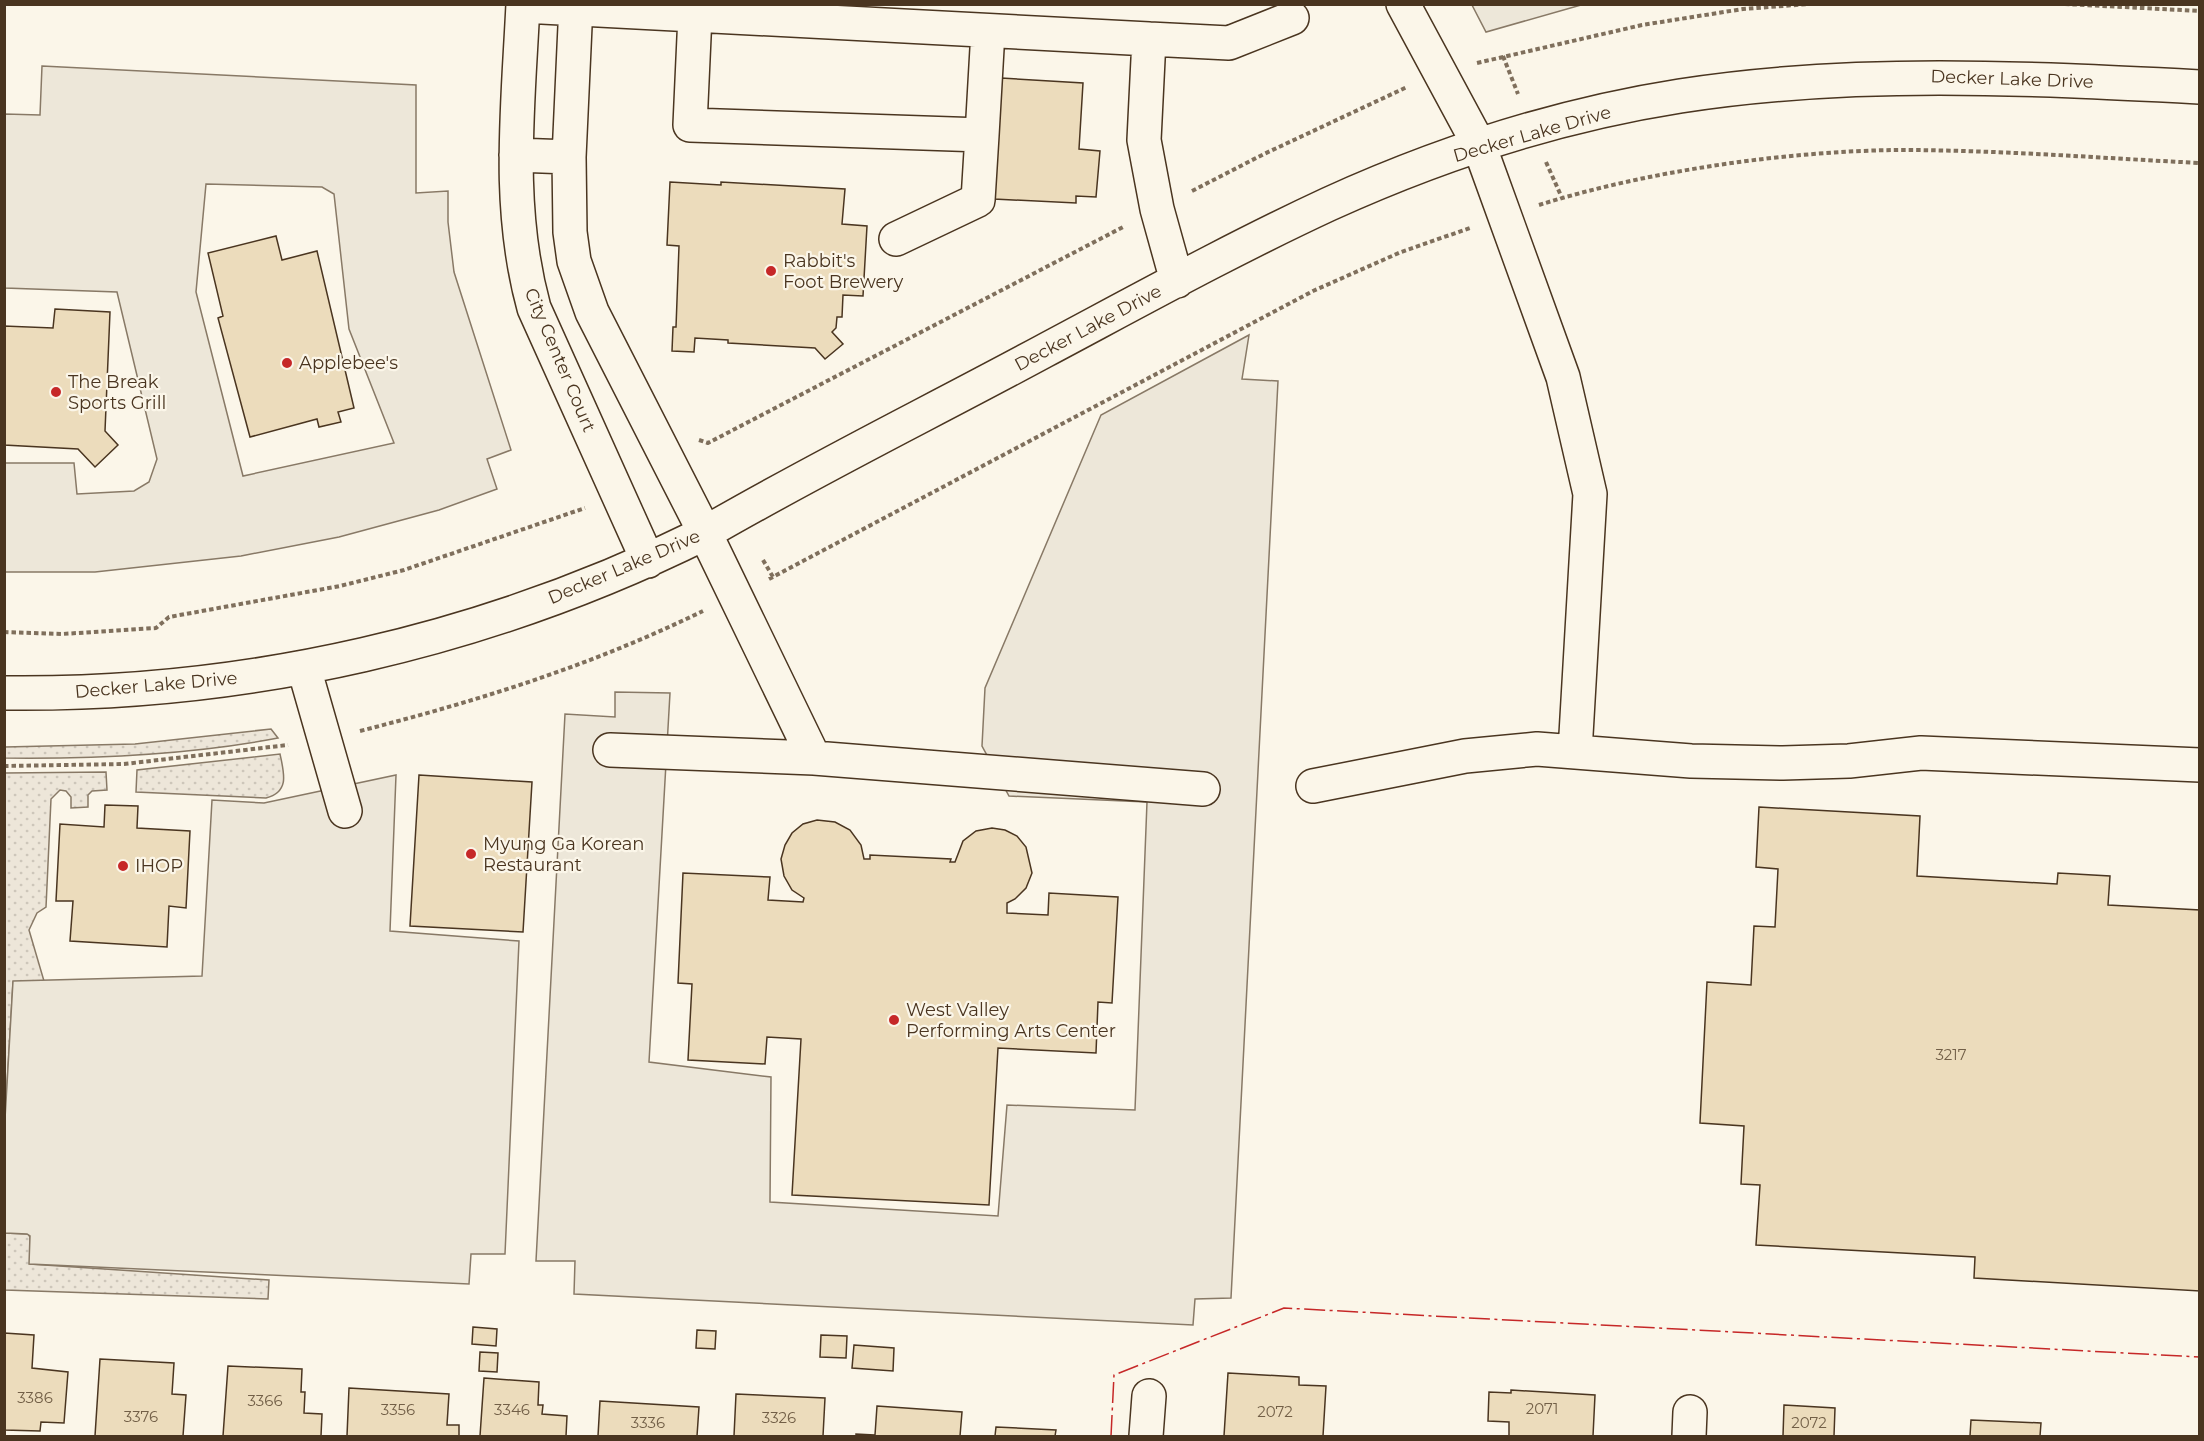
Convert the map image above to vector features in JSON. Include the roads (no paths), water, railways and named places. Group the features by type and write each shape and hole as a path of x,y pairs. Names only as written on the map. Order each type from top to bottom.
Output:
{"street":[{"path":"1403,4 1479,145 1563,377 1590,494 1575,752"},
{"path":"523,5 1229,43 1292,18"},
{"name":"City Center Court","path":"523,5 516,155 517,225 523,267 534,308 648,561"},
{"path":"576,7 569,157 570,232 583,287 592,312 705,533 814,758"},
{"path":"695,15 690,124 982,135"},
{"path":"896,238 978,200 988,31"},
{"path":"1149,39 1144,140 1157,209 1177,280"},
{"name":"Decker Lake Drive","path":"4,693 143,689 304,668 373,654 490,621 648,561 705,533 1177,280 1330,204 1479,145 1572,119 1679,96 1816,80 1927,76 2199,87"},
{"path":"516,155 569,157"},
{"path":"304,668 345,812"},
{"path":"1313,786 1465,756 1537,749 1691,761 1784,763 1849,761 1921,753 2199,765"},
{"path":"610,750 814,758 1203,789"},
{"path":"1146,1437 1149,1396"}],"place":[{"name":"Rabbit's Foot Brewery","path":"771,271"},
{"name":"Applebee's","path":"287,363"},
{"name":"The Break Sports Grill","path":"56,392"},
{"name":"Myung Ga Korean Restaurant","path":"471,854"},
{"name":"IHOP","path":"123,866"},
{"name":"West Valley Performing Arts Center","path":"894,1020"}]}
